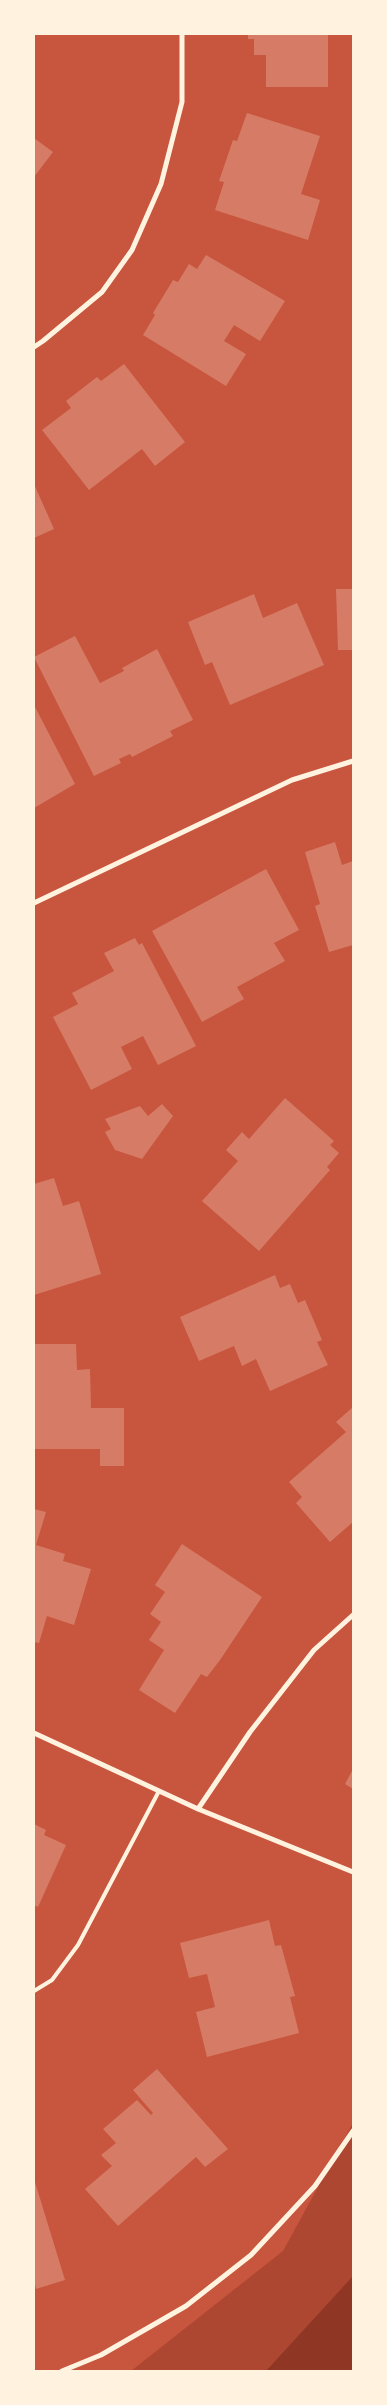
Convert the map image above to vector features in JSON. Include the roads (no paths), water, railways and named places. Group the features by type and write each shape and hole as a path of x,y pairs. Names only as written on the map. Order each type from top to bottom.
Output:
{"street":[{"path":"34,347 102,292 132,250 161,184 182,102 182,34"},
{"path":"34,903 292,780 353,761"},
{"path":"198,1809 250,1732 314,1650 353,1615"},
{"path":"34,1733 198,1809 353,1872"},
{"path":"62,2371 101,2356 186,2306 251,2255 315,2186 353,2131"}],"lane":[{"path":"34,1991 52,1980 78,1945 159,1791"}]}
